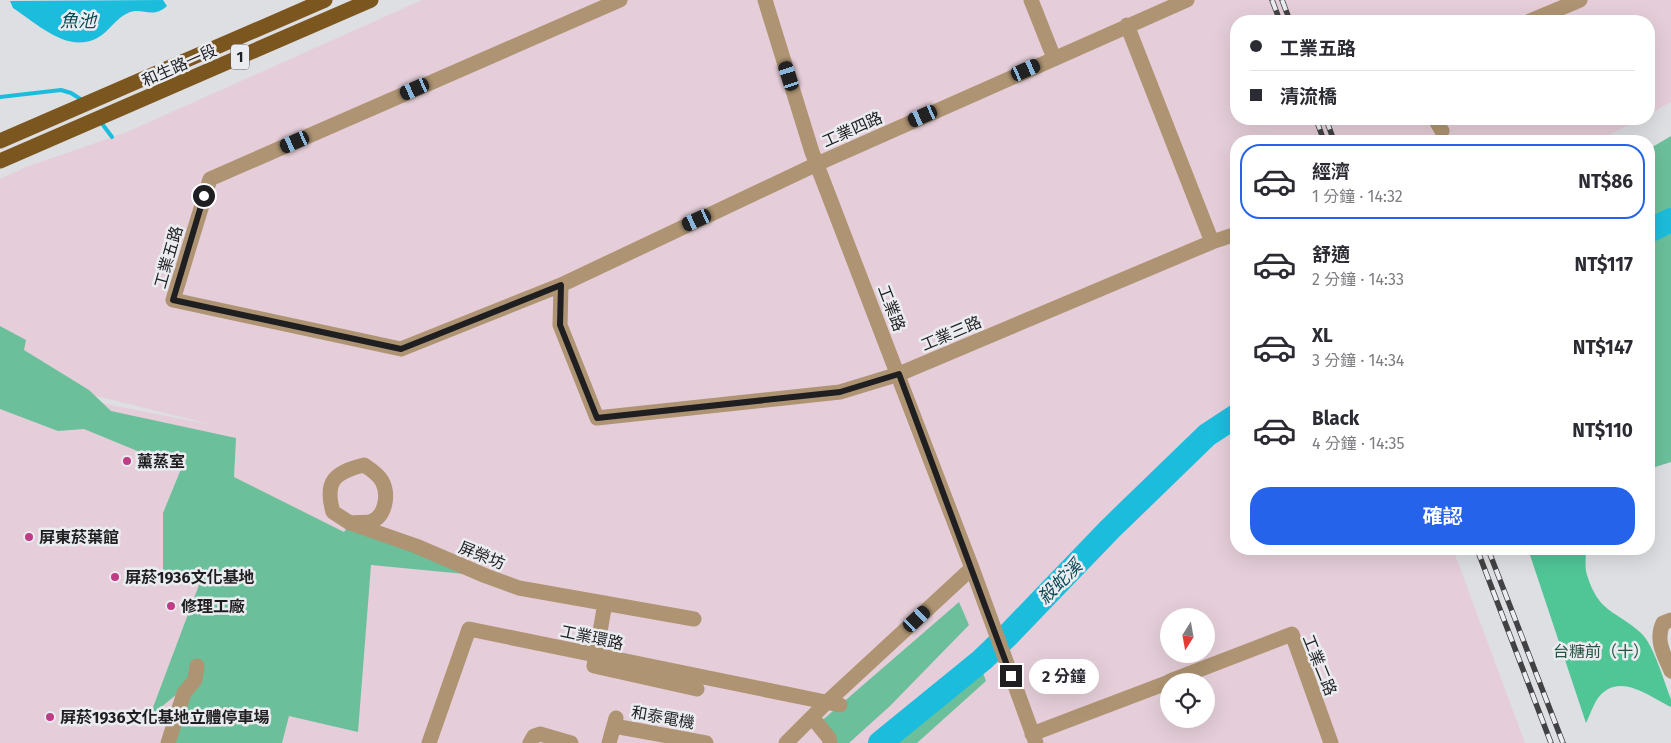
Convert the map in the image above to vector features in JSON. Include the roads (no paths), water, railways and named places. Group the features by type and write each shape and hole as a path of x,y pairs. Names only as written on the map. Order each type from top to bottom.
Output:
{"main road":[{"name":"和生路一段","path":"0,140 325,0"},
{"name":"和生路一段","path":"0,161 371,0"}],"street":[{"name":"工業五路","path":"561,285 401,349 173,300 210,179 620,0"},
{"name":"工業路","path":"765,0 817,164 899,374 1034,739"},
{"path":"1031,0 1054,58"},
{"name":"工業四路","path":"561,285 817,164 1187,0"},
{"path":"1544,15 1580,0"},
{"path":"1127,25 1212,242"},
{"name":"工業三路","path":"561,285 560,325 597,418 840,392 899,374 1230,236"},
{"name":"屏榮坊","path":"350,523 416,546 519,588 694,619"},
{"path":"786,743 812,717 833,704 972,568"},
{"path":"605,603 594,666 697,689"},
{"path":"1671,620 1663,623 1659,632 1660,643 1671,671"},
{"name":"工業環路","path":"429,743 470,629 833,704"},
{"name":"工業二路","path":"1190,673 1292,634 1331,743"},
{"path":"168,743 184,693 195,680 197,666"},
{"name":"工業二路","path":"1034,739 1160,685"},
{"path":"812,717 829,738 830,743"},
{"name":"和泰電機","path":"610,743 615,722 706,743"},
{"path":"530,743 534,736 540,734 571,743"}],"water":[{"name":"魚池","path":"163,0 167,6 162,10 151,13 133,11 117,20 102,35 90,41 79,42 67,41 44,30 13,8 10,1"}],"waterway":[{"path":"0,97 61,90 71,93 82,100"},
{"path":"100,121 112,137"},
{"name":"殺蛇溪","path":"1655,228 1671,220"},
{"name":"殺蛇溪","path":"880,743 982,660 1110,529 1207,435 1230,420"}],"railway":[{"path":"1272,0 1278,15"},
{"path":"1282,0 1288,15"},
{"path":"1318,125 1322,135"},
{"path":"1328,125 1332,135"},
{"path":"1479,555 1551,743"},
{"path":"1490,555 1563,743"}],"place":[{"name":"薰蒸室","path":"127,461"},
{"name":"屏東菸葉館","path":"29,537"},
{"name":"屏菸1936文化基地","path":"115,577"},
{"name":"修理工廠","path":"171,606"},
{"name":"屏菸1936文化基地立體停車場","path":"50,717"}],"park label":[{"name":"台糖前（十）","path":"1601,651"}]}
